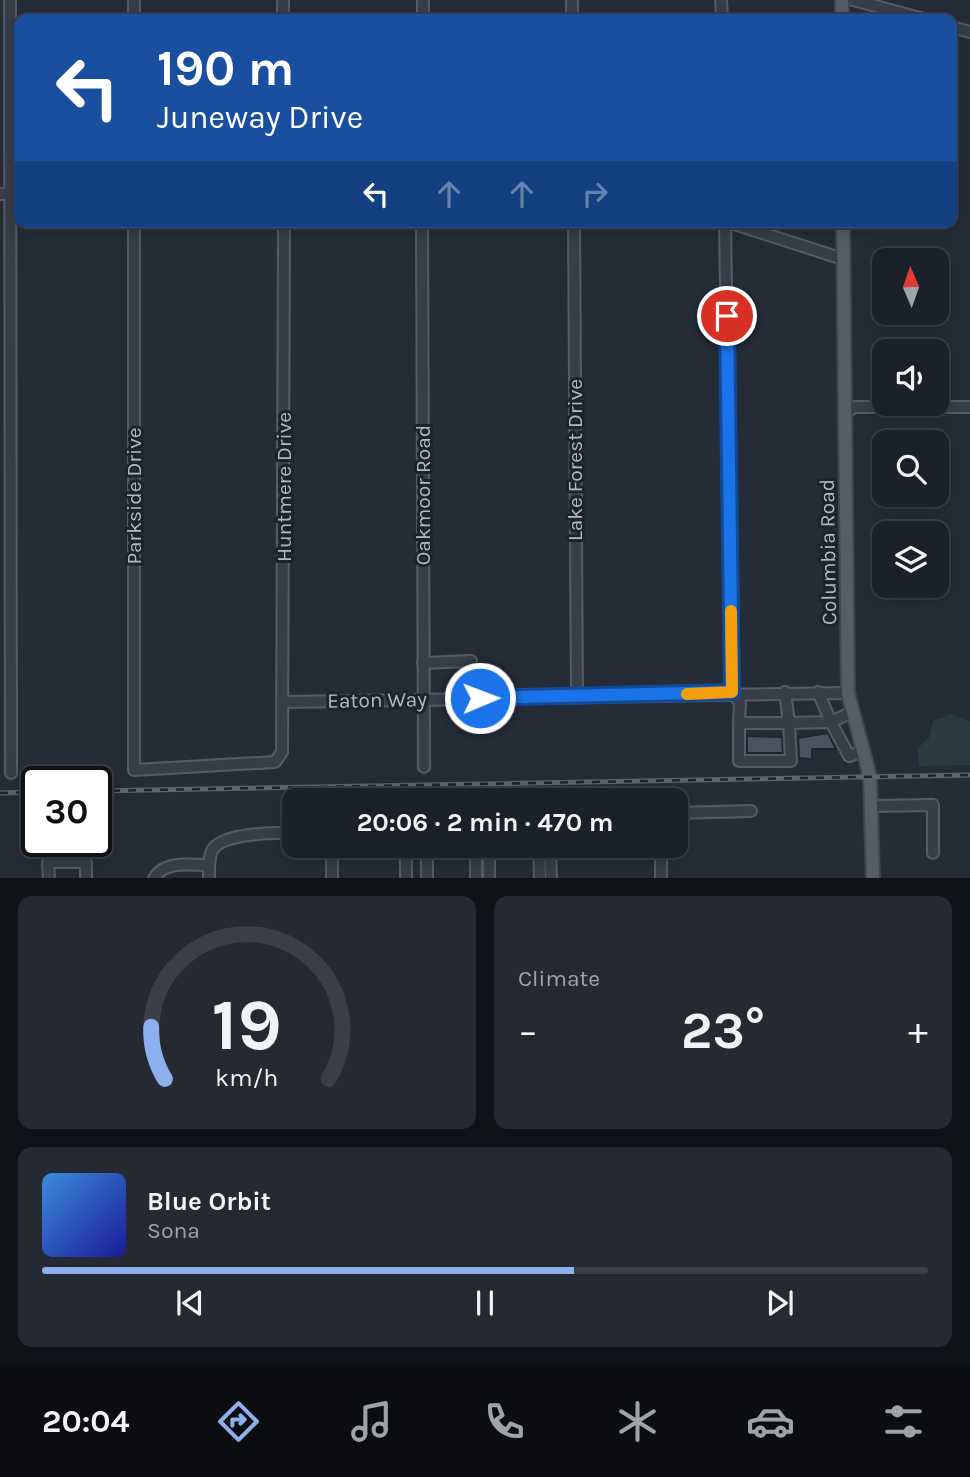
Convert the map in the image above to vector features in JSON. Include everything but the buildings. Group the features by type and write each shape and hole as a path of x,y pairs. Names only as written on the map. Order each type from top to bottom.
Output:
{"main road":[{"name":"Columbia Road","path":"843,228 848,693 864,751 872,806 873,878"}],"street":[{"path":"10,0 5,505 11,772"},
{"path":"853,0 905,14"},
{"name":"Parkside Drive","path":"134,228 134,771 275,762 282,752"},
{"name":"Huntmere Drive","path":"282,752 284,228"},
{"name":"Oakmoor Road","path":"422,228 424,767"},
{"name":"Lake Forest Drive","path":"574,228 577,697"},
{"path":"727,228 732,692 740,703 739,761 791,761 785,692"},
{"path":"746,228 843,258"},
{"path":"846,412 855,407 970,407"},
{"path":"423,663 471,661"},
{"name":"Eaton Way","path":"283,702 732,692 848,693"},
{"path":"818,692 849,756 864,751"},
{"path":"739,723 831,722 852,712"},
{"path":"872,806 933,805 933,853"},
{"path":"688,813 751,811"},
{"path":"209,878 212,849 222,841 282,833"},
{"path":"331,858 332,878"},
{"path":"406,858 406,878"},
{"path":"426,858 427,878"},
{"path":"476,858 477,878"},
{"path":"489,858 489,878"},
{"path":"539,858 540,878"},
{"path":"550,858 551,878"},
{"path":"661,858 661,878"},
{"path":"49,878 48,862 86,862 86,878"},
{"path":"155,878 158,871 169,866 209,865"}],"shaded area":[{"path":"951,714 970,722 970,765 919,766 918,748 929,738 933,721"}],"railway":[{"path":"112,791 970,775"},
{"path":"0,793 21,792"}],"slow traffic":[{"path":"687,694 732,692 731,611"}],"route":[{"path":"480,698 732,692 727,316"}]}
